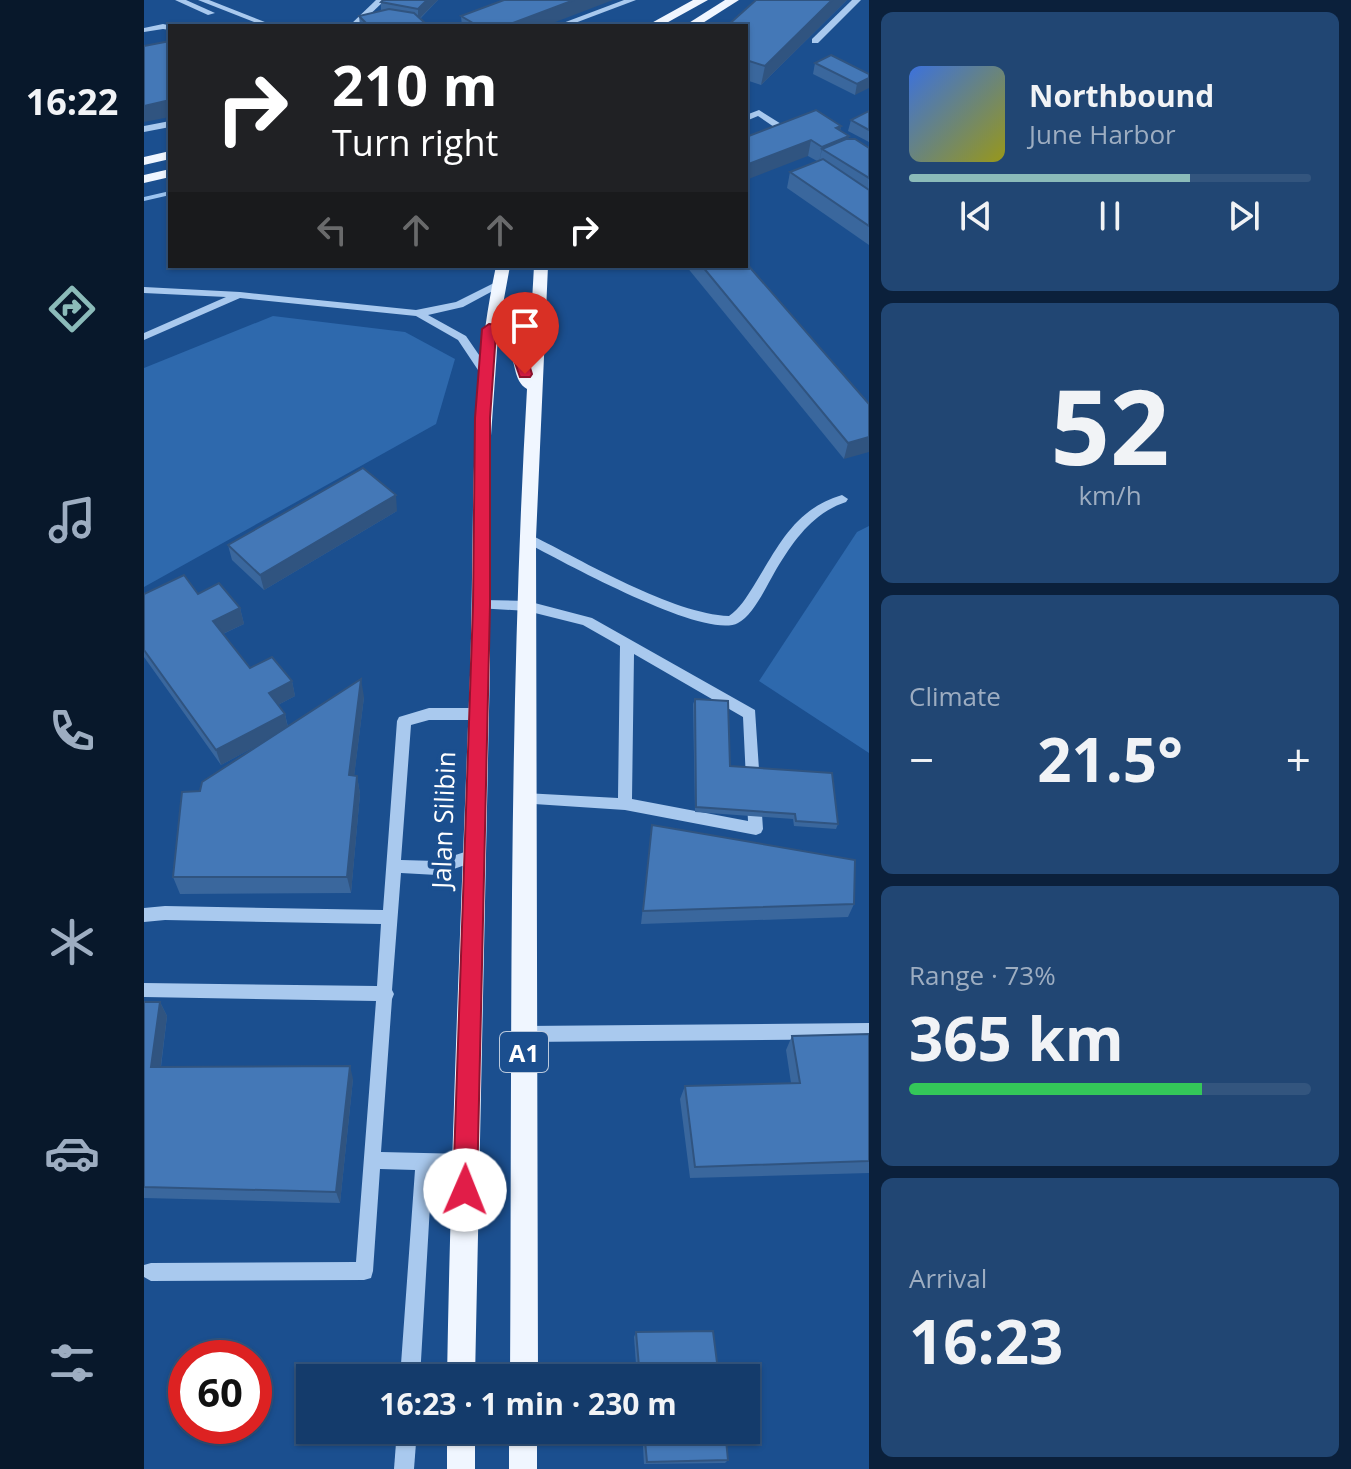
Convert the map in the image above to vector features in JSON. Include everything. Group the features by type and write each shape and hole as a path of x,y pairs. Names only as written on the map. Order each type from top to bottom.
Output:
{"main road":[{"path":"656,24 702,0"},
{"path":"693,24 730,2"},
{"path":"703,24 730,2"},
{"path":"144,161 168,155"},
{"path":"144,179 168,173"},
{"name":"Jalan Silibin","path":"461,1364 482,605 484,371 489,329 502,268"},
{"name":"A1","path":"524,1364 527,538 541,268"},
{"path":"489,329 502,329 514,338 533,401"},
{"path":"461,1444 461,1469"},
{"path":"523,1444 523,1469"}],"street":[{"path":"179,0 240,24"},
{"path":"202,0 266,24"},
{"path":"355,24 381,0"},
{"path":"565,24 632,0"},
{"path":"815,41 857,0"},
{"path":"144,30 168,27"},
{"path":"748,117 759,113 783,129 771,134"},
{"path":"144,129 168,124"},
{"path":"144,290 240,295 416,313 454,308 498,284"},
{"path":"144,337 240,295"},
{"path":"416,313 462,338 484,371"},
{"path":"527,538 674,607 718,621 731,621 746,606 810,513 826,502 842,499"},
{"path":"482,605 527,606 587,621 750,714 756,829 625,804 524,799"},
{"path":"625,804 627,642"},
{"path":"151,1272 364,1271 404,721 429,714 478,714"},
{"path":"395,866 437,868 474,855"},
{"path":"144,915 390,917"},
{"path":"144,990 386,994"},
{"path":"524,1034 869,1031"},
{"path":"373,1160 466,1163"},
{"path":"411,1364 424,1162"},
{"path":"404,1469 406,1444"}],"shaded area":[{"path":"273,316 405,332 455,359 436,424 144,587 144,368"},
{"path":"869,526 869,753 759,681 857,532"}],"building":[{"path":"427,0 418,9 381,2"},
{"path":"504,0 574,0 510,24 475,24 461,16"},
{"path":"756,0 832,0 765,66 748,61 748,24 729,24"},
{"path":"389,9 414,13 426,24 367,24 359,16"},
{"path":"168,41 168,100 144,106 144,46"},
{"path":"831,55 869,74 869,78 857,84 815,63"},
{"path":"816,110 841,126 836,128 849,136 822,147 811,140 748,164 748,136"},
{"path":"869,111 869,130 851,120"},
{"path":"846,139 855,139 869,148 869,178 822,149"},
{"path":"823,159 869,190 869,226 790,172"},
{"path":"748,265 869,404 869,437 848,443 704,268 748,268"},
{"path":"363,468 396,495 260,575 228,545"},
{"path":"184,575 198,594 219,583 240,608 213,621 250,668 272,657 292,681 269,693 285,714 216,750 144,650 144,594"},
{"path":"361,679 349,775 357,776 347,877 173,877 182,792 200,791 202,782"},
{"path":"695,699 728,701 730,766 832,773 838,824 796,821 795,814 696,807"},
{"path":"652,825 855,860 854,904 643,911"},
{"path":"144,1002 160,1002 151,1067 350,1066 336,1192 144,1187"},
{"path":"869,1034 869,1161 695,1167 685,1086 800,1083 792,1036"},
{"path":"713,1331 717,1364 639,1364 636,1332"},
{"path":"645,1444 726,1444 728,1460 647,1462"}],"waterway":[{"path":"144,199 168,193"}],"route":[{"path":"465,1190 482,605 484,371 489,329 502,329 514,338 525,374"}]}
